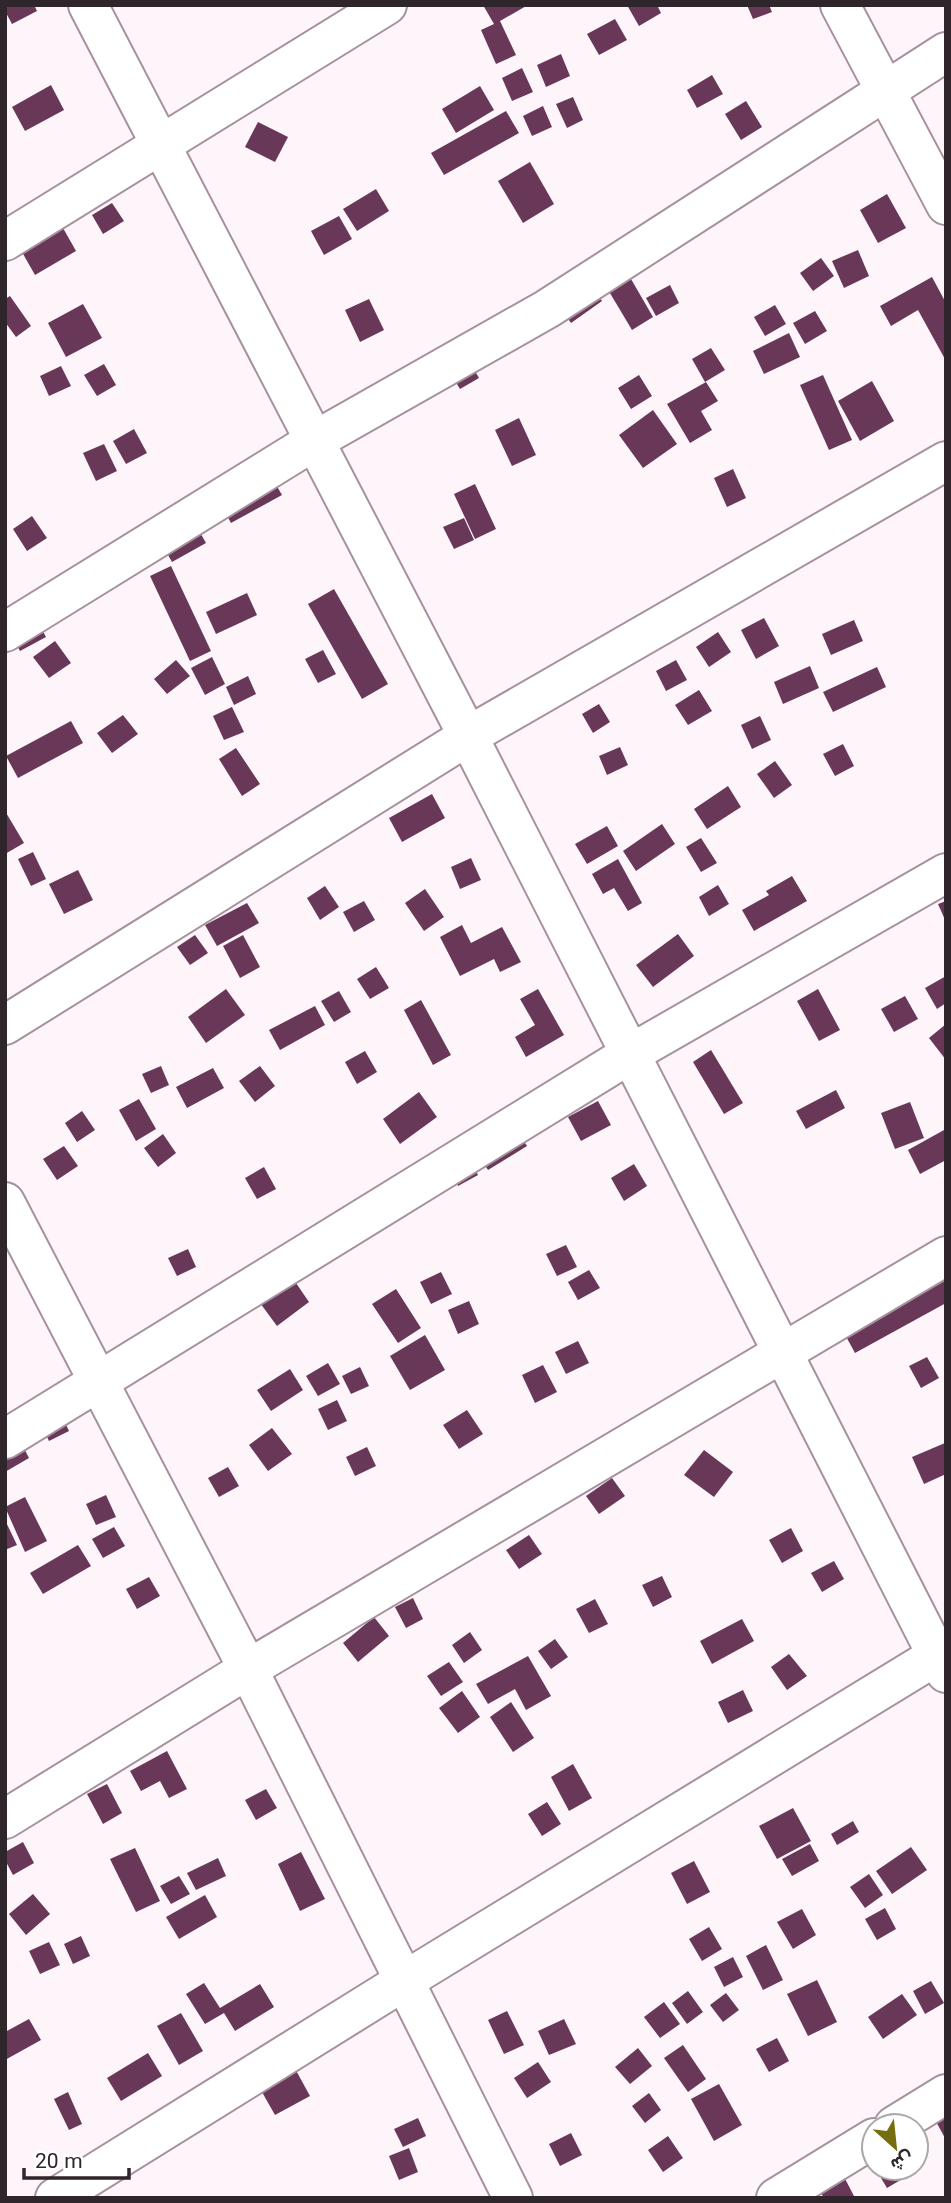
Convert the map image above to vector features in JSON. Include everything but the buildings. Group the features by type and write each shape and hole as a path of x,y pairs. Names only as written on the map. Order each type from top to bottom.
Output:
{"street":[{"path":"55,2198 404,1981 943,1659 88,5"},
{"path":"5,241 387,5"},
{"path":"840,5 946,205"},
{"path":"5,632 314,441 547,309 946,52"},
{"path":"5,1025 468,736 946,461"},
{"path":"5,1438 630,1054 946,873"},
{"path":"5,1202 248,1669 513,2198"},
{"path":"5,1819 248,1669 946,1256"},
{"path":"917,2112 946,2094"},
{"path":"776,2198 860,2147"}]}
